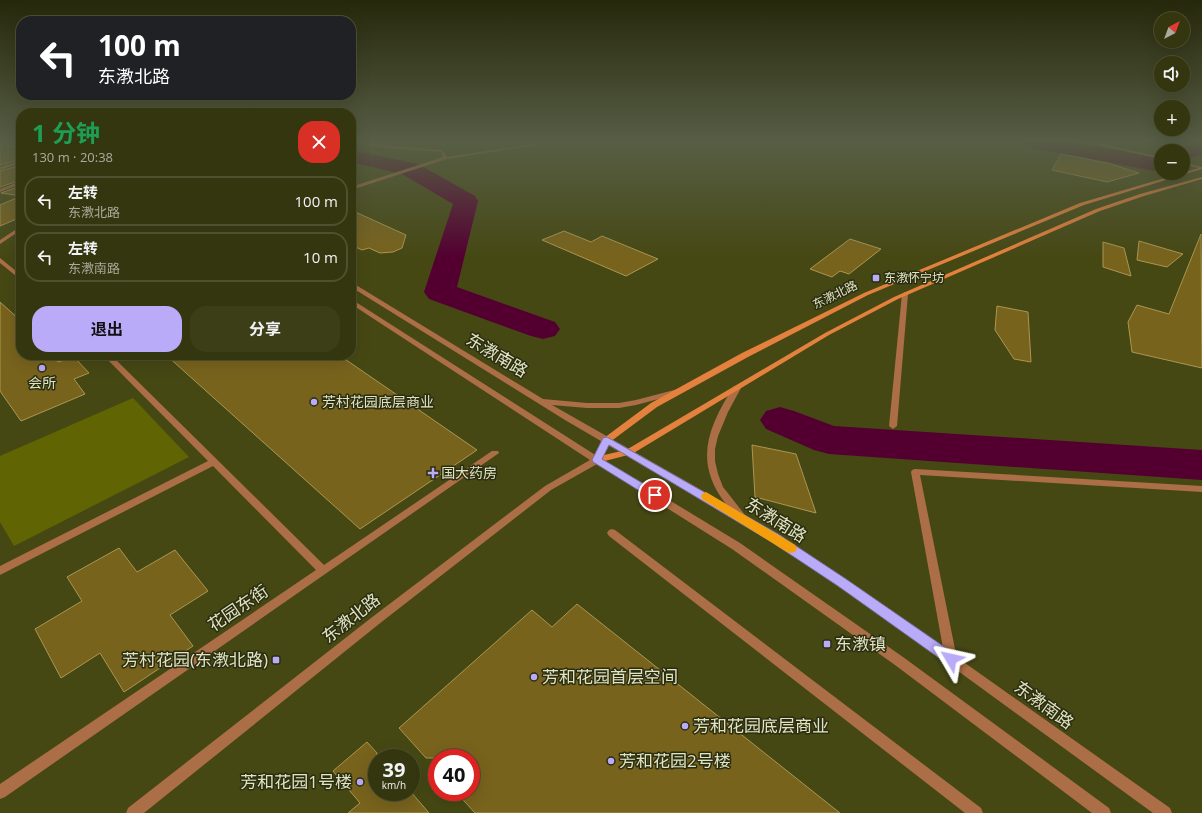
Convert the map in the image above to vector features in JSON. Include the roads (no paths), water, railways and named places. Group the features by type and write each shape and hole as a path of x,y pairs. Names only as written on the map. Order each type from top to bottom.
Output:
{"main road":[{"name":"东漖北路","path":"596,460 607,440 654,405 825,314 917,272 1082,204 1162,180"},
{"name":"东漖北路","path":"596,460 629,452 826,334 905,294 1005,249 1098,210 1142,195 1195,180"}],"street":[{"path":"356,187 378,180"},
{"path":"0,191 16,184"},
{"path":"0,242 16,231"},
{"path":"0,260 16,274"},
{"name":"东漖南路","path":"356,287 538,400 743,518 842,582 1165,813"},
{"path":"893,426 905,294"},
{"path":"356,303 596,460 736,546 899,661 1104,813"},
{"path":"112,360 322,571"},
{"path":"737,388 724,411 713,436 710,452 712,470 720,488 743,518"},
{"path":"538,400 559,404 599,407 631,404 681,390"},
{"name":"花园东街","path":"0,792 495,453"},
{"name":"东漖北路","path":"133,813 375,620 548,488 596,460"},
{"path":"0,571 214,462"},
{"path":"951,659 915,472 1202,489"},
{"path":"612,533 976,813"}],"waterway":[{"path":"429,180 466,201 440,292 543,329"},
{"path":"780,420 829,440 1202,465"}],"place":[{"name":"东漖怀宁坊","path":"876,278"},
{"name":"会所","path":"42,368"},
{"name":"芳村花园底层商业","path":"314,402"},
{"name":"国大药房","path":"433,473"},
{"name":"东漖镇","path":"827,644"},
{"name":"芳村花园(东漖北路)","path":"276,660"},
{"name":"芳和花园首层空间","path":"534,677"},
{"name":"芳和花园底层商业","path":"685,726"},
{"name":"芳和花园2号楼","path":"611,761"},
{"name":"芳和花园1号楼","path":"360,782"}]}
